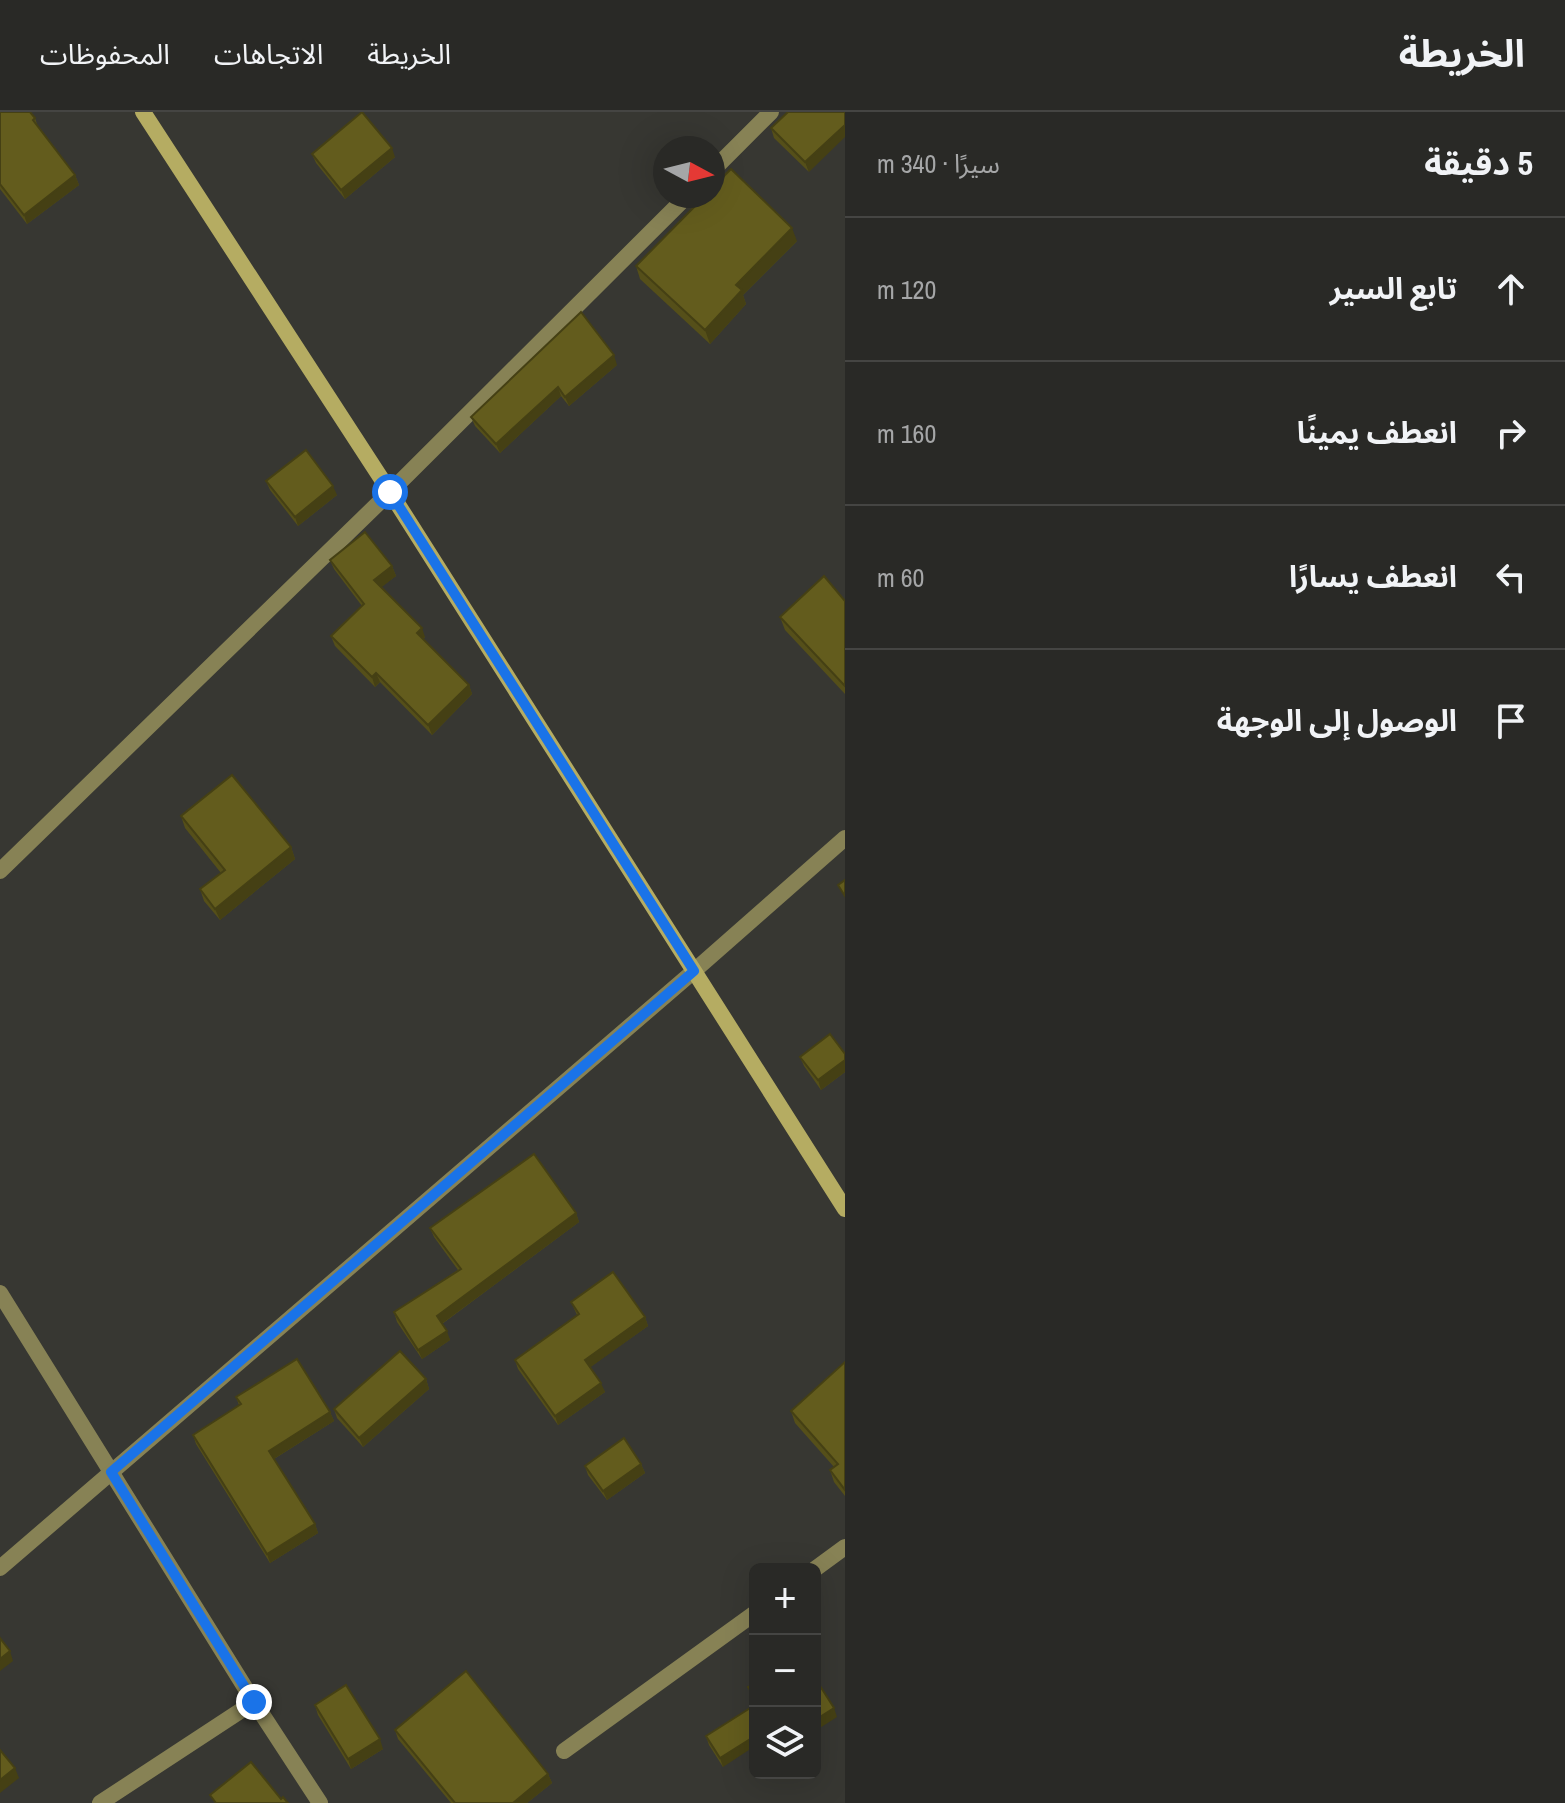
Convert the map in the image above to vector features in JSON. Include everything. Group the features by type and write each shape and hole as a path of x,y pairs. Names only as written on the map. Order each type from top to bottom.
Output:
{"main road":[{"path":"143,112 390,492 845,1209"}],"street":[{"path":"725,158 771,112"},
{"path":"0,871 390,492 675,208"},
{"path":"0,1568 845,838"},
{"path":"0,1293 320,1803"},
{"path":"821,1565 845,1547"},
{"path":"564,1751 749,1617"},
{"path":"100,1803 254,1702"}],"building":[{"path":"0,112 30,112 75,175 24,215 0,184"},
{"path":"362,112 392,148 341,190 312,154"},
{"path":"788,112 845,112 845,125 805,162 771,128"},
{"path":"731,169 792,228 736,285 742,290 705,330 636,266 693,208 725,208 725,175"},
{"path":"581,312 614,355 565,397 558,387 496,444 471,417"},
{"path":"306,450 333,486 295,517 266,481"},
{"path":"365,532 392,566 374,580 422,628 417,633 469,685 428,725 376,673 372,677 331,636 364,604 330,560"},
{"path":"824,576 845,601 845,686 780,617"},
{"path":"232,775 291,847 215,909 200,889 225,870 181,816"},
{"path":"845,880 845,896 838,885"},
{"path":"830,1034 845,1054 845,1060 818,1080 800,1057"},
{"path":"534,1154 576,1213 437,1316 447,1331 418,1350 394,1312 461,1269 430,1228"},
{"path":"613,1272 645,1317 585,1360 601,1383 555,1416 515,1360 579,1314 571,1302"},
{"path":"400,1351 426,1379 359,1438 334,1409"},
{"path":"297,1359 330,1412 269,1451 315,1524 267,1554 193,1435 241,1404 236,1397"},
{"path":"845,1362 845,1490 830,1470 838,1464 791,1411"},
{"path":"624,1438 641,1464 603,1491 585,1466"},
{"path":"0,1638 10,1651 0,1659"},
{"path":"466,1671 548,1774 513,1803 455,1803 395,1730"},
{"path":"346,1685 380,1739 348,1759 315,1705"},
{"path":"821,1687 834,1708 821,1716"},
{"path":"749,1709 749,1740 720,1758 706,1736"},
{"path":"0,1750 15,1768 0,1780"},
{"path":"251,1762 281,1799 283,1797 288,1803 216,1803 210,1795"}],"route":[{"path":"254,1702 111,1472 694,971 390,492"}]}
